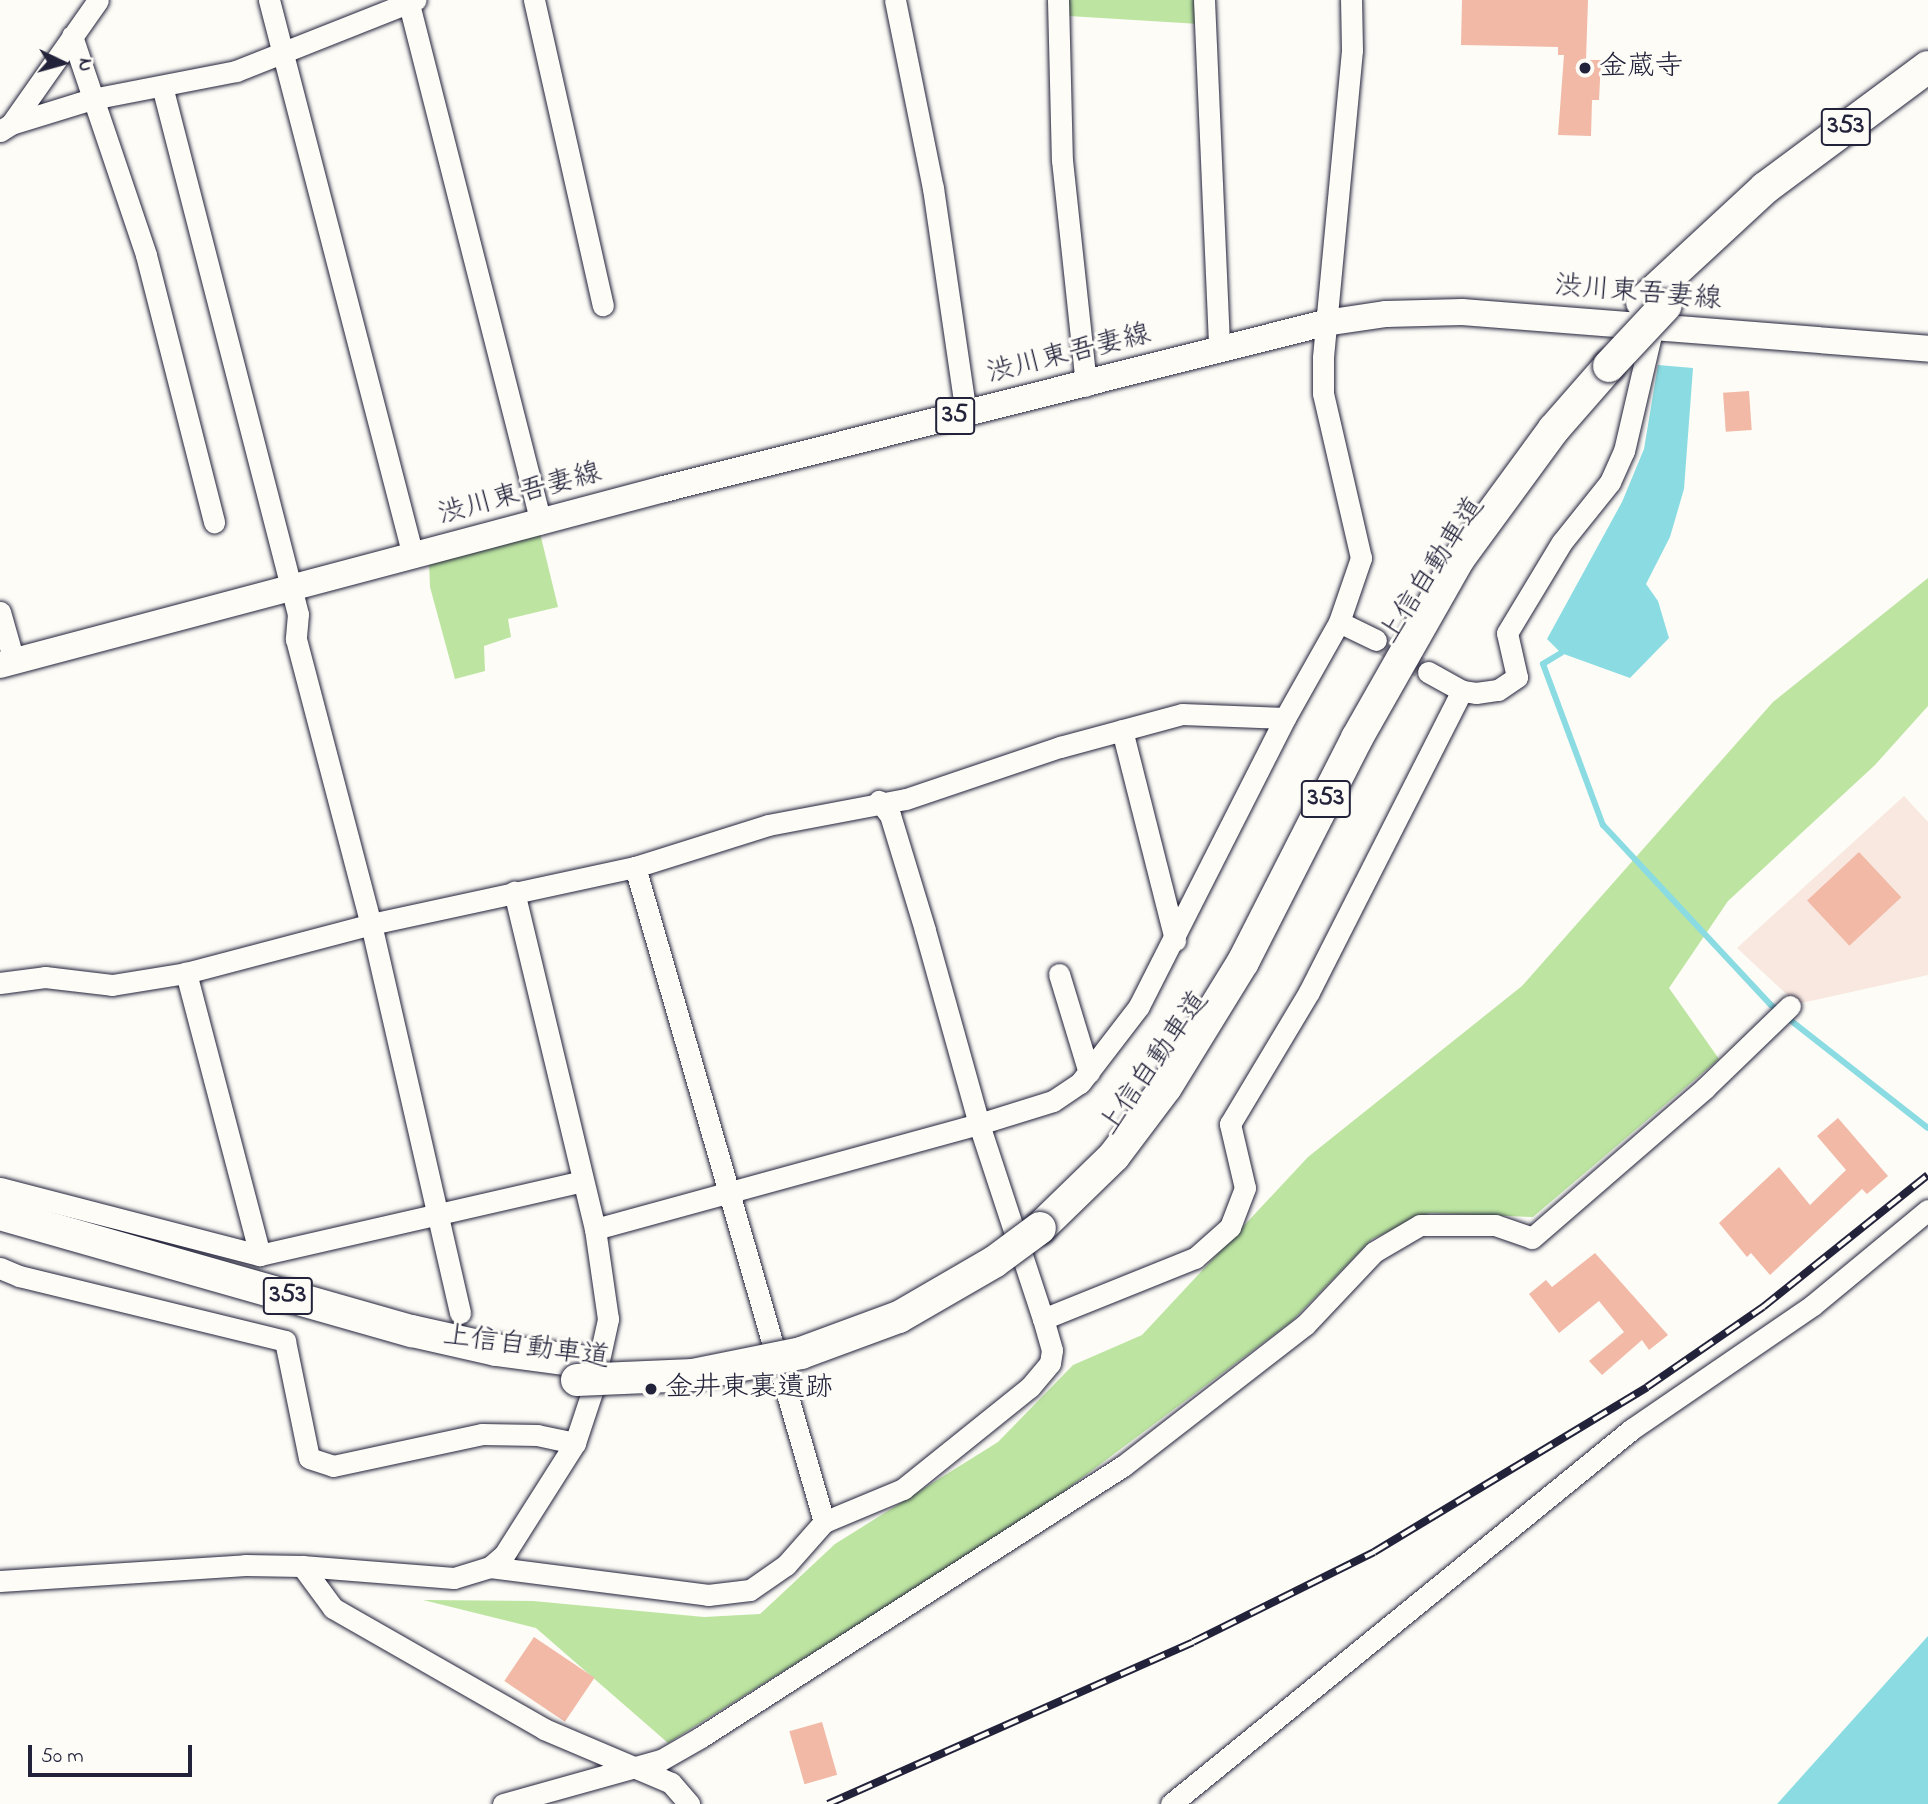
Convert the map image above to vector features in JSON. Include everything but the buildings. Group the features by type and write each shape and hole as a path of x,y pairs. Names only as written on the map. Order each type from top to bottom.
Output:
{"highway":[{"name":"上信自動車道","path":"0,1234 487,1368 579,1371 695,1356 801,1335 875,1307 948,1270 1032,1222 1095,1150 1152,1077 1219,971 1391,632 1490,484 1601,361 1722,250 1772,195 1928,67"},
{"name":"上信自動車道","path":"1772,195 1928,87"},
{"name":"上信自動車道","path":"0,1214 412,1331 579,1371"}],"main road":[{"name":"渋川東吾妻線","path":"7,663 966,413 1086,386 1325,323 1386,314 1462,312 1928,349"}],"street":[{"path":"5,128 98,0"},
{"path":"269,0 413,556"},
{"path":"534,0 603,305"},
{"path":"895,0 933,188 966,413"},
{"path":"1058,0 1062,160 1086,386"},
{"path":"1205,0 1219,349"},
{"path":"595,1229 979,1124 1053,1101 1089,1073 1139,1006 1175,940 1285,718 1339,622 1361,558 1323,393 1325,323 1352,50 1351,0"},
{"path":"5,128 92,100 236,71 285,54 411,1 541,523"},
{"path":"72,36 146,255 214,522"},
{"path":"162,86 292,588 298,614 296,639 371,924 434,1213 460,1313"},
{"path":"1428,672 1462,691 1490,692 1517,677 1507,633 1562,542 1610,482 1624,451 1653,326"},
{"path":"0,612 7,663"},
{"path":"1339,622 1376,640"},
{"path":"1043,1319 1195,1258 1230,1227 1245,1188 1230,1124 1310,992 1462,691"},
{"path":"0,982 45,977 111,985 186,973 371,924 635,867 768,825 879,801 906,799 1122,730 1182,714 1285,718"},
{"path":"1122,730 1175,940"},
{"path":"490,1567 730,1596 750,1591 786,1565 824,1522 902,1489 1030,1387 1050,1363 1052,1350 1043,1319 979,1124 890,815 879,801"},
{"path":"635,867 824,1522"},
{"path":"0,1581 245,1564 454,1578 490,1567 504,1555 575,1443 608,1319 595,1229 513,892"},
{"path":"186,973 260,1255"},
{"path":"1059,974 1089,1073"},
{"path":"503,1804 640,1767 701,1737 1123,1466 1305,1325 1374,1252 1420,1225 1495,1225 1532,1238 1706,1088 1790,1006"},
{"path":"0,1188 260,1255 583,1181"},
{"path":"1171,1804 1632,1429 1813,1305 1928,1210"},
{"path":"0,1268 19,1276 285,1341 309,1458 333,1466 482,1434 537,1434 575,1443"},
{"path":"302,1566 332,1608 544,1729 640,1767 671,1783 689,1804"}],"shaded area":[{"path":"1904,796 1928,822 1928,975 1797,1004 1737,948"}],"green space":[{"path":"1068,0 1199,0 1199,24 1069,16"},
{"path":"540,533 558,607 508,619 511,637 484,646 485,671 455,679 430,587 429,562"},
{"path":"1928,578 1928,706 1875,765 1728,901 1669,988 1719,1059 1533,1217 1430,1213 1372,1239 1292,1321 1023,1522 668,1743 536,1628 423,1600 533,1601 704,1617 760,1614 835,1544 998,1442 1073,1365 1142,1335 1308,1157 1522,986 1773,702"}],"water":[{"path":"1658,365 1693,368 1684,489 1670,537 1646,584 1658,601 1669,638 1630,678 1561,653 1547,639 1622,502 1644,449"},
{"path":"1928,1636 1928,1804 1777,1804"}],"waterway":[{"path":"1561,653 1543,664 1603,825 1771,1005 1928,1128"}],"tunnel":[{"path":"1376,640 1428,672"}],"railway":[{"path":"828,1804 1193,1642 1374,1552 1647,1387 1763,1307 1928,1175"}],"place":[{"name":"金蔵寺","path":"1585,68"},
{"name":"金井東裏遺跡","path":"651,1389"}]}
